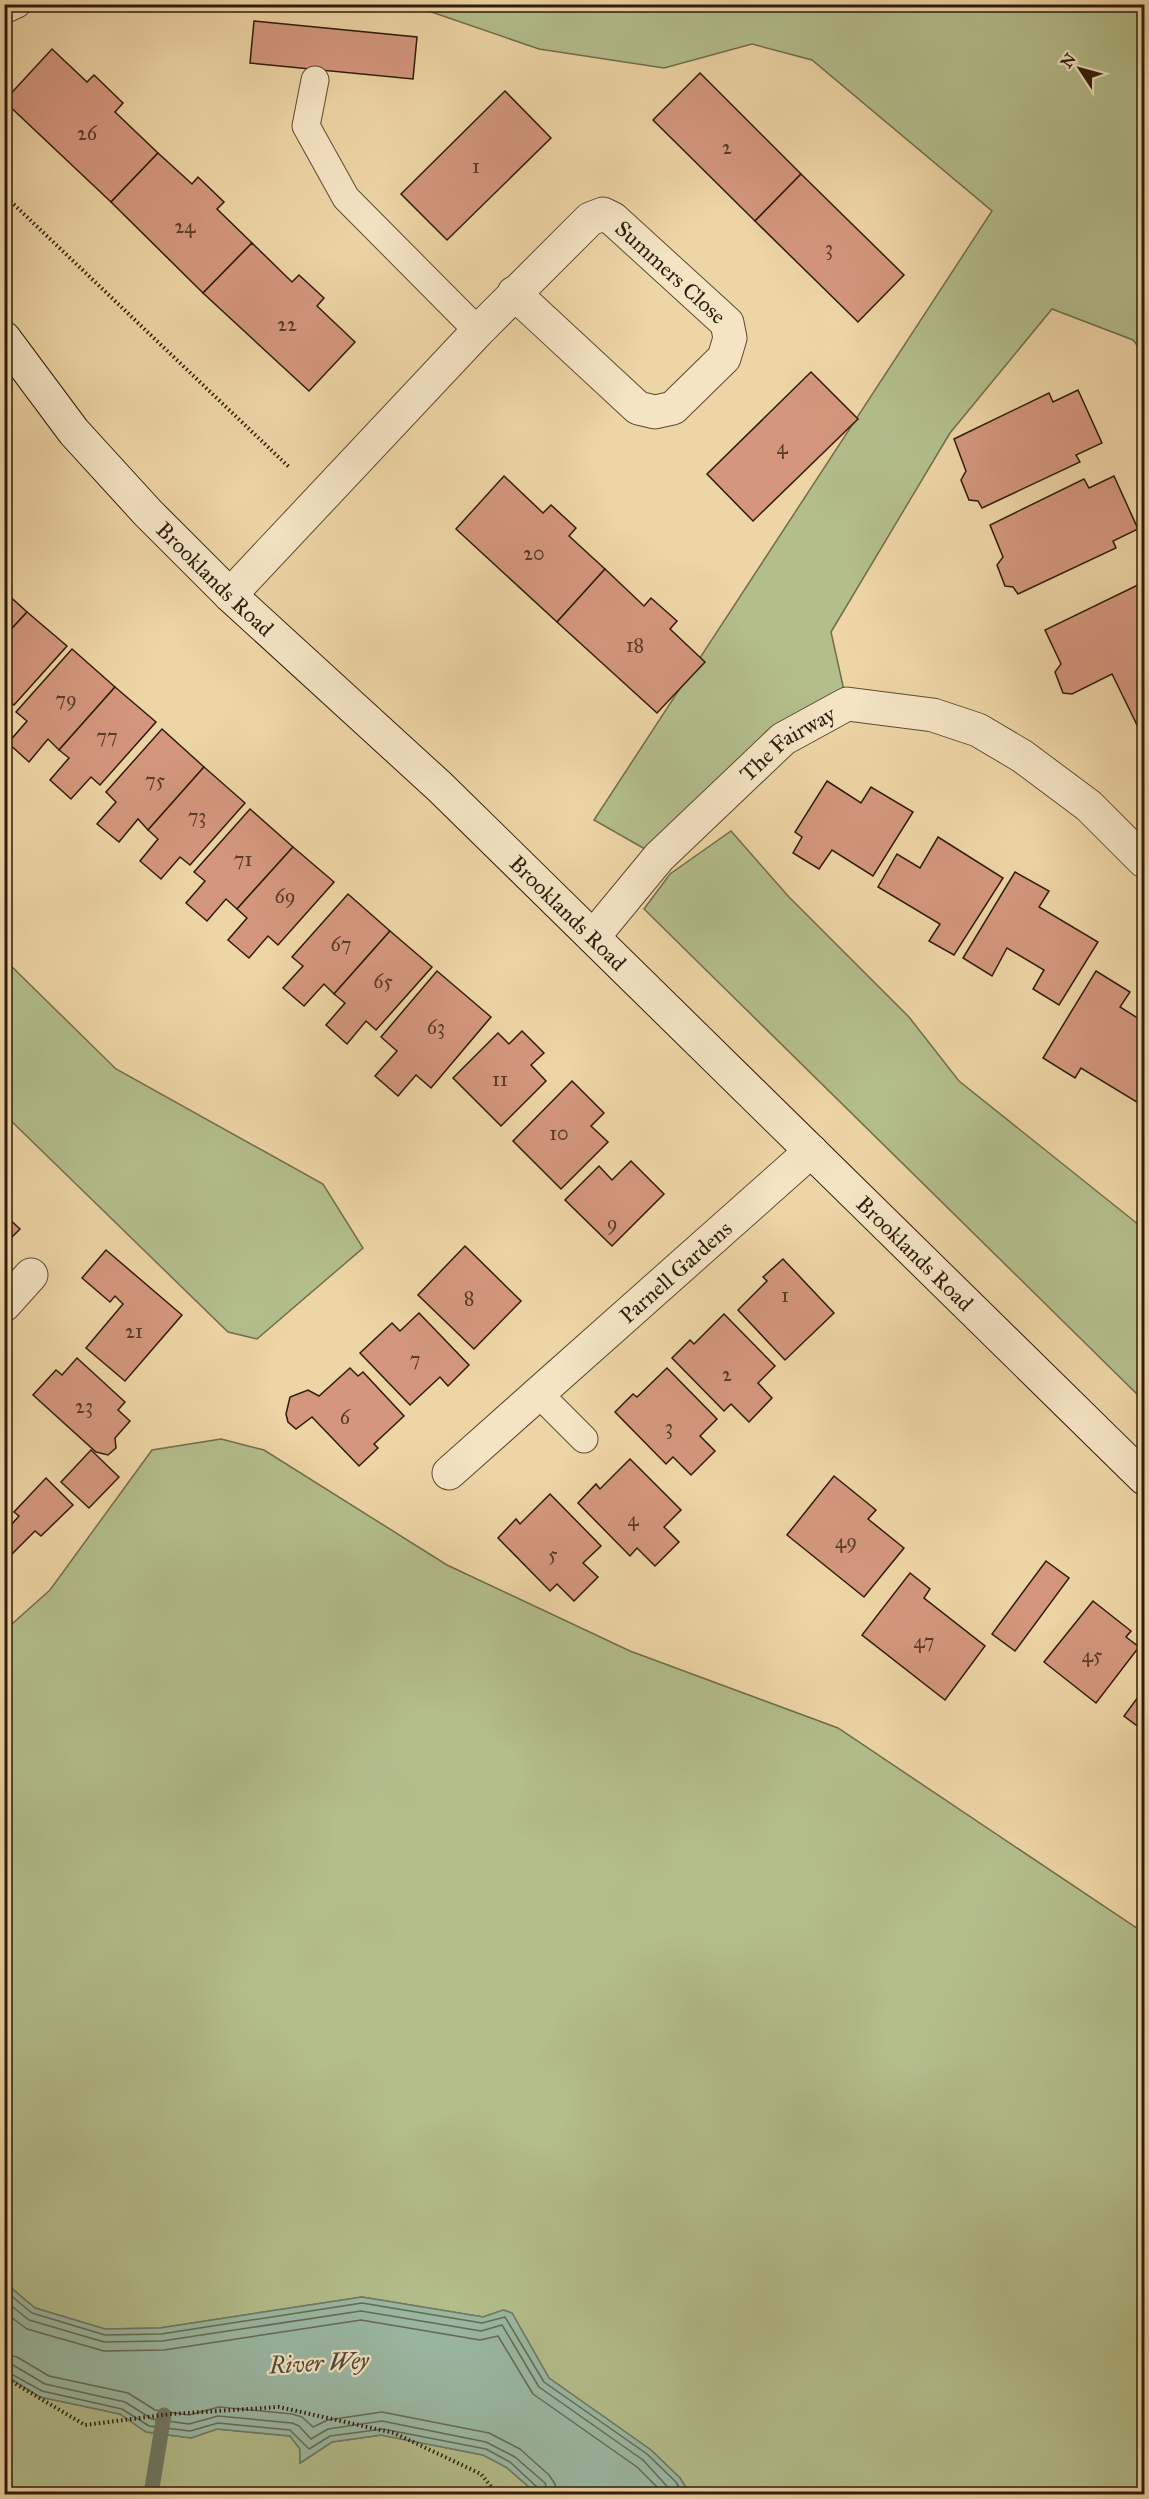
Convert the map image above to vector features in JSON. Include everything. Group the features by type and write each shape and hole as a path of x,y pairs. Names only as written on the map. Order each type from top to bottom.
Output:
{"street":[{"name":"Summers Close","path":"230,595 514,293 590,219 603,214 613,219 727,322 730,338 724,358 673,408 655,412 638,408 514,293"},
{"name":"Brooklands Road","path":"4,338 74,432 148,513 230,595 440,787 1144,1478"},
{"name":"The Fairway","path":"593,937 659,857 783,739 847,704 933,714 978,730 1022,756 1089,806 1144,861"},
{"name":"Parnell Gardens","path":"449,1473 811,1151"},
{"path":"4,1305 31,1275"}],"lane":[{"path":"4,10 17,4"},
{"path":"315,80 306,126 346,198 478,331"},
{"path":"538,1393 584,1439"}],"path":[{"path":"4,195 321,498"},
{"path":"4,2377 85,2425 171,2415 279,2407 394,2433 481,2474 497,2494"}],"shaded area":[{"path":"411,5 1144,5 1144,354 1133,340 1052,309 950,433 831,632 847,704 659,857 594,820 992,211 812,60 752,44 664,68 539,49"},
{"path":"731,831 789,897 909,1017 959,1081 1144,1229 1144,1401 644,909 670,874"},
{"path":"5,960 116,1069 323,1184 363,1248 257,1339 228,1332 5,1115"},
{"path":"221,1439 264,1450 447,1565 630,1651 838,1728 1144,1933 1144,2494 690,2494 680,2478 651,2450 549,2378 512,2313 504,2310 483,2317 362,2297 160,2328 105,2329 35,2308 4,2282 4,1631 50,1590 152,1450"},
{"path":"4,2375 40,2397 120,2414 146,2432 191,2438 217,2429 290,2436 300,2449 300,2463 332,2442 381,2435 483,2455 506,2467 537,2494 5,2494"}],"water":[{"name":"River Wey","path":"4,2282 35,2308 105,2329 160,2328 362,2297 483,2317 503,2310 512,2313 549,2378 651,2450 680,2478 690,2494 537,2494 506,2467 483,2455 381,2435 332,2442 300,2463 300,2449 290,2436 217,2429 191,2438 146,2432 120,2414 40,2397 5,2375"}],"building":[{"path":"254,21 417,37 413,79 250,63"},
{"path":"52,49 87,82 94,75 123,103 115,112 158,153 111,202 4,101"},
{"path":"700,73 801,174 755,221 653,120"},
{"path":"505,91 551,138 447,240 401,194"},
{"path":"158,153 192,184 198,177 224,202 217,209 252,243 203,293 111,202"},
{"path":"801,174 904,275 858,322 755,221"},
{"path":"252,243 292,282 299,275 324,298 317,306 355,342 309,391 203,293"},
{"path":"811,372 858,419 753,521 707,474"},
{"path":"1078,390 1102,443 1076,455 1080,462 982,508 978,501 969,500 961,480 966,471 954,439 1049,393 1053,402"},
{"path":"504,476 543,513 551,505 576,528 569,536 605,569 557,622 456,529"},
{"path":"1114,476 1138,529 1113,541 1116,548 1018,594 1013,587 1005,586 997,565 1003,557 990,525 1084,479 1089,488"},
{"path":"605,569 644,606 651,598 677,621 670,629 705,662 657,713 557,622"},
{"path":"1144,582 1144,721 1137,725 1112,674 1072,694 1063,693 1055,672 1061,664 1045,630"},
{"path":"4,591 27,612 4,637"},
{"path":"27,612 67,646 14,705 4,697 4,637"},
{"path":"72,649 115,687 59,750 48,739 29,762 8,743 27,721 16,712"},
{"path":"115,687 156,722 100,785 91,777 71,799 50,780 69,758 59,750"},
{"path":"162,729 204,767 148,830 138,819 119,842 97,824 116,802 106,792"},
{"path":"204,767 245,803 190,865 180,857 161,879 140,861 158,839 148,830"},
{"path":"827,781 861,803 871,787 913,812 873,876 832,850 819,869 793,853 802,837 795,832"},
{"path":"250,809 293,847 237,909 226,899 207,921 186,903 205,881 194,872"},
{"path":"938,837 1003,878 954,955 929,941 940,924 878,887 897,854 920,868"},
{"path":"293,847 334,882 278,945 268,936 249,958 228,940 247,918 237,909"},
{"path":"1015,872 1049,891 1039,907 1098,942 1059,1005 1033,989 1044,970 1007,948 992,976 963,958"},
{"path":"348,894 390,931 334,994 324,984 304,1006 283,988 303,966 292,957"},
{"path":"390,931 432,967 376,1030 366,1021 347,1044 326,1025 345,1003 334,994"},
{"path":"437,971 491,1017 431,1088 416,1075 398,1096 375,1076 397,1051 381,1037"},
{"path":"1096,971 1130,992 1120,1007 1144,1022 1144,1097 1140,1104 1081,1068 1075,1078 1043,1058"},
{"path":"522,1031 544,1053 531,1065 546,1081 501,1126 453,1078 498,1033 509,1044"},
{"path":"572,1081 604,1113 591,1126 608,1142 561,1189 513,1141"},
{"path":"631,1161 664,1194 612,1246 565,1200 599,1166 612,1180"},
{"path":"4,1214 20,1229 4,1245"},
{"path":"465,1246 521,1301 474,1349 418,1295"},
{"path":"106,1250 182,1315 125,1381 86,1348 123,1304 115,1296 110,1302 82,1278"},
{"path":"783,1259 834,1313 785,1360 738,1310 767,1281 763,1277"},
{"path":"419,1313 469,1365 448,1386 440,1377 410,1405 360,1353 392,1323 400,1331"},
{"path":"724,1314 775,1366 758,1383 772,1398 749,1422 731,1404 724,1411 672,1358 690,1340 694,1344"},
{"path":"77,1358 125,1402 118,1410 130,1421 115,1438 116,1448 108,1455 96,1452 33,1395 56,1370 62,1375"},
{"path":"350,1368 358,1376 363,1372 404,1416 374,1444 378,1448 359,1466 312,1417 296,1429 288,1422 286,1414 290,1397 308,1390 319,1396"},
{"path":"667,1368 717,1419 700,1436 715,1451 691,1475 673,1457 666,1464 615,1412 633,1394 637,1397"},
{"path":"91,1450 119,1477 89,1508 61,1482"},
{"path":"630,1459 681,1510 664,1527 679,1542 655,1566 637,1548 630,1556 578,1503 596,1484 600,1489"},
{"path":"834,1476 876,1510 868,1519 904,1548 864,1597 787,1535"},
{"path":"46,1478 73,1505 41,1536 35,1531 4,1562 4,1519 11,1525 19,1516 14,1512"},
{"path":"550,1494 601,1546 583,1563 598,1577 574,1601 557,1584 550,1591 498,1538 516,1519 520,1524"},
{"path":"1046,1561 1069,1578 1015,1651 992,1634"},
{"path":"910,1573 930,1589 924,1598 985,1646 945,1700 862,1635"},
{"path":"1093,1601 1131,1631 1126,1637 1139,1647 1096,1703 1044,1662"},
{"path":"1144,1689 1144,1731 1124,1716"}],"waterway":[{"path":"151,2494 164,2415"}]}
